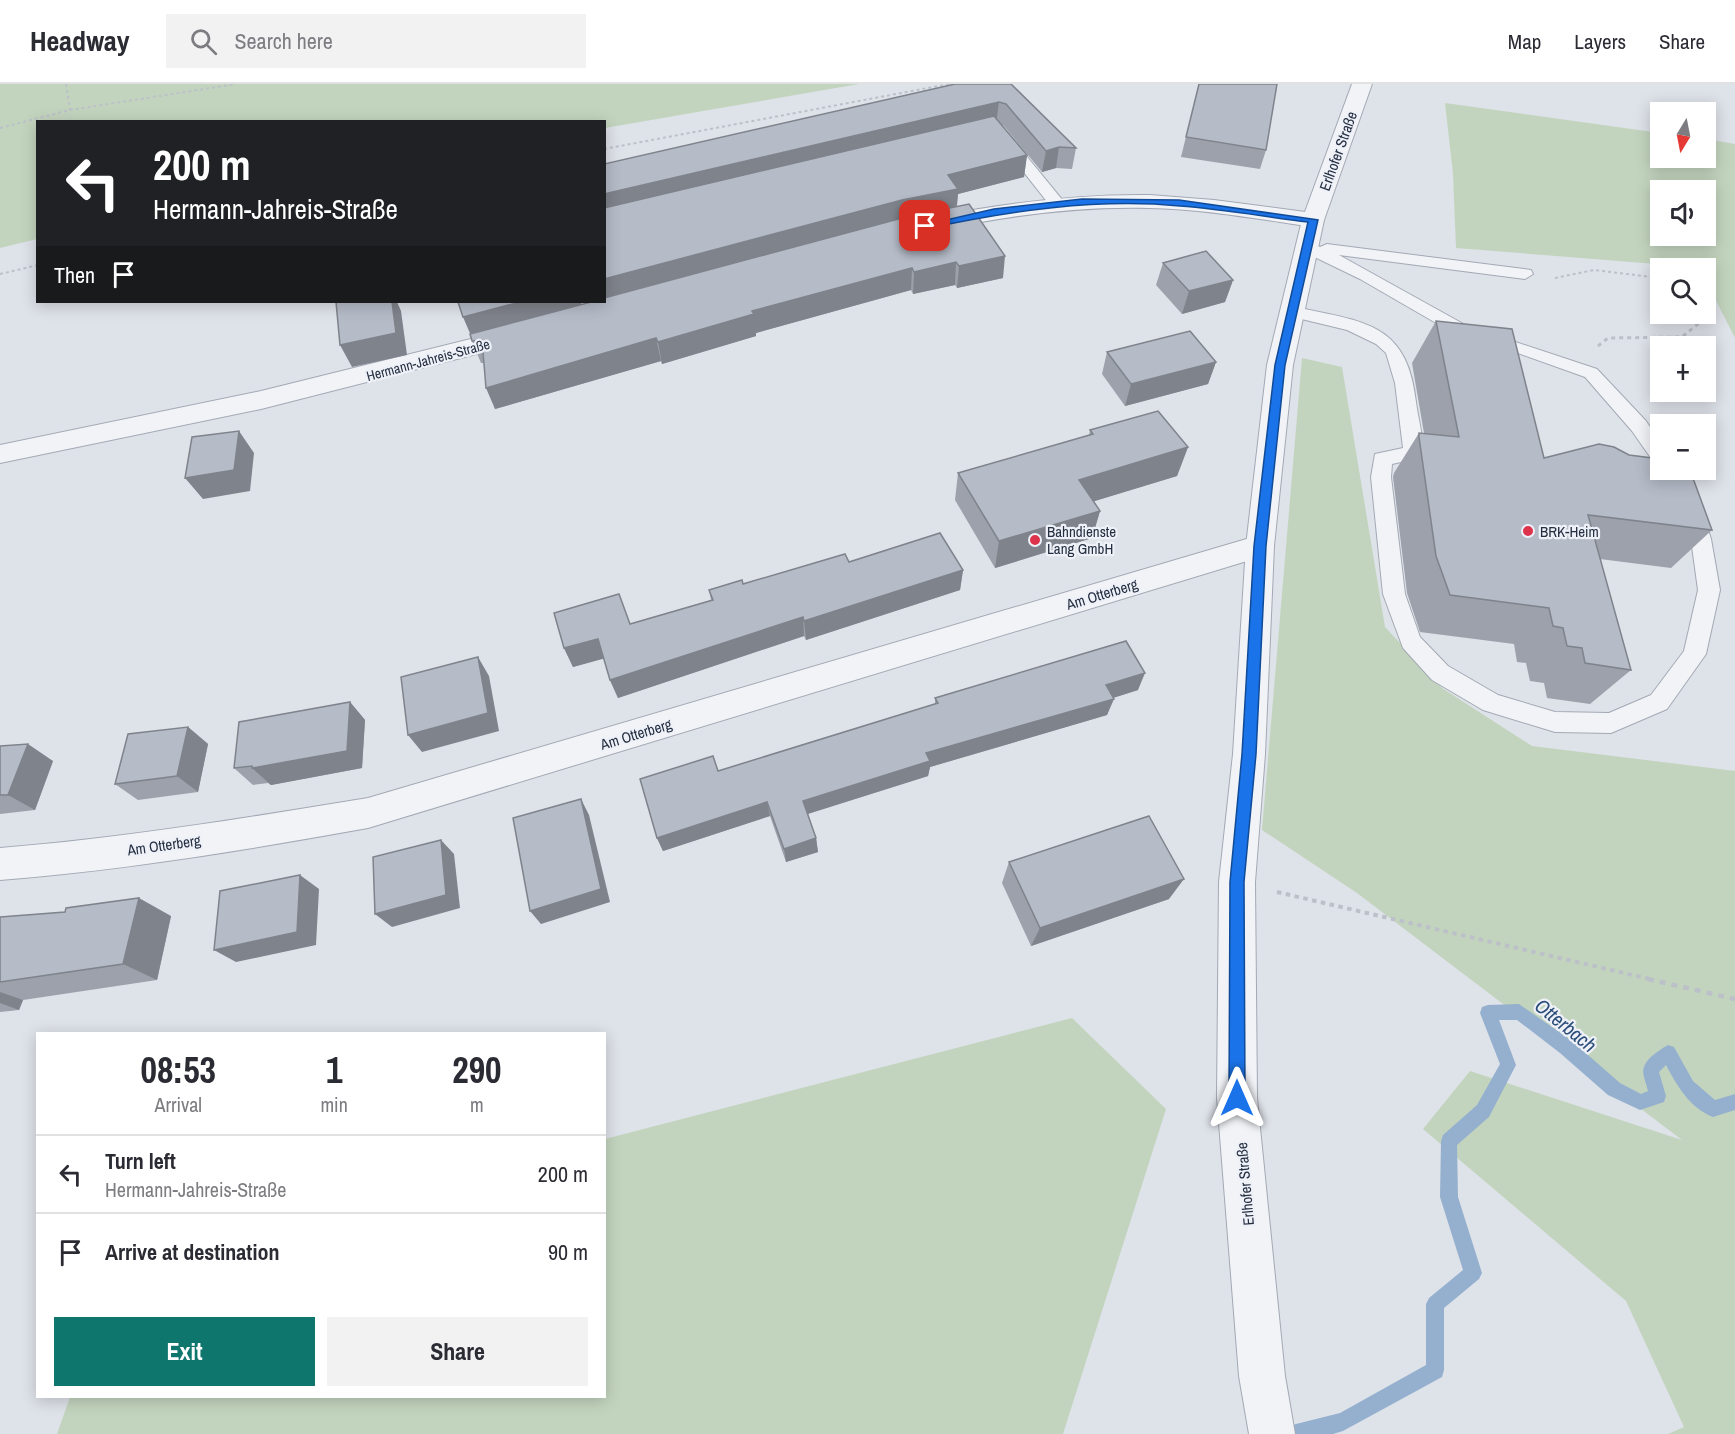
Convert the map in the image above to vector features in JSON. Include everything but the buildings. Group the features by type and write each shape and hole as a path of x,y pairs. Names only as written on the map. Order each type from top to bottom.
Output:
{"street":[{"name":"Erlhofer Straße","path":"1272,1434 1262,1376 1237,1098 1237,882 1249,754 1260,546 1280,365 1313,220 1362,84"},
{"path":"914,229 994,212 1082,202 1179,203 1313,220"},
{"name":"Hermann-Jahreis-Straße","path":"0,454 122,432 367,376 541,329"},
{"name":"Am Otterberg","path":"0,864 63,859 205,840 368,813 555,759 1260,546"}],"lane":[{"path":"986,132 997,130 1058,205"},
{"path":"1306,246 1525,274"},
{"path":"1306,246 1366,275 1461,330 1591,373 1639,426 1650,442"},
{"path":"1291,311 1373,334 1389,346 1399,362 1413,446 1412,453 1382,459 1381,477 1394,594 1411,642 1440,673 1491,703 1555,722 1611,723 1659,702 1695,654 1709,590 1701,539 1686,492 1677,480"}],"path":[{"path":"66,84 70,110"},
{"path":"0,128 70,110 236,84"},
{"path":"606,149 950,84"},
{"path":"0,274 36,265"},
{"path":"1525,274 1561,279 1594,270 1650,277"},
{"path":"1571,366 1608,338 1682,337 1698,324"},
{"path":"1237,882 1735,999"}],"green space":[{"path":"0,84 859,84 606,128 606,120 36,120 36,239 0,248"},
{"path":"1445,103 1650,132 1650,168 1716,168 1716,141 1735,144 1735,338 1716,301 1716,258 1650,258 1650,264 1456,248 1453,174"},
{"path":"1302,358 1342,367 1385,627 1442,688 1532,746 1735,771 1735,1434 1668,1434 1684,1427 1626,1301 1423,1129 1470,1071 1682,1140 1357,893 1262,830"},
{"path":"1072,1018 1166,1109 1063,1434 57,1434 70,1398 606,1398 606,1139"}],"waterway":[{"name":"Otterbach","path":"1296,1434 1343,1422 1435,1370 1435,1304 1473,1273 1449,1197 1449,1141 1483,1111 1508,1065 1488,1013 1519,1012 1566,1047 1614,1089 1640,1102 1658,1096 1650,1069 1668,1053 1687,1087 1713,1109 1735,1102"}],"place":[{"name":"BRK-Heim","path":"1528,531"},
{"name":"Bahndienste Lang GmbH","path":"1035,540"}],"route":[{"path":"925,226 994,212 1082,202 1179,203 1313,220 1300,267 1280,365 1260,546 1249,754 1237,882 1237,1098"}]}
